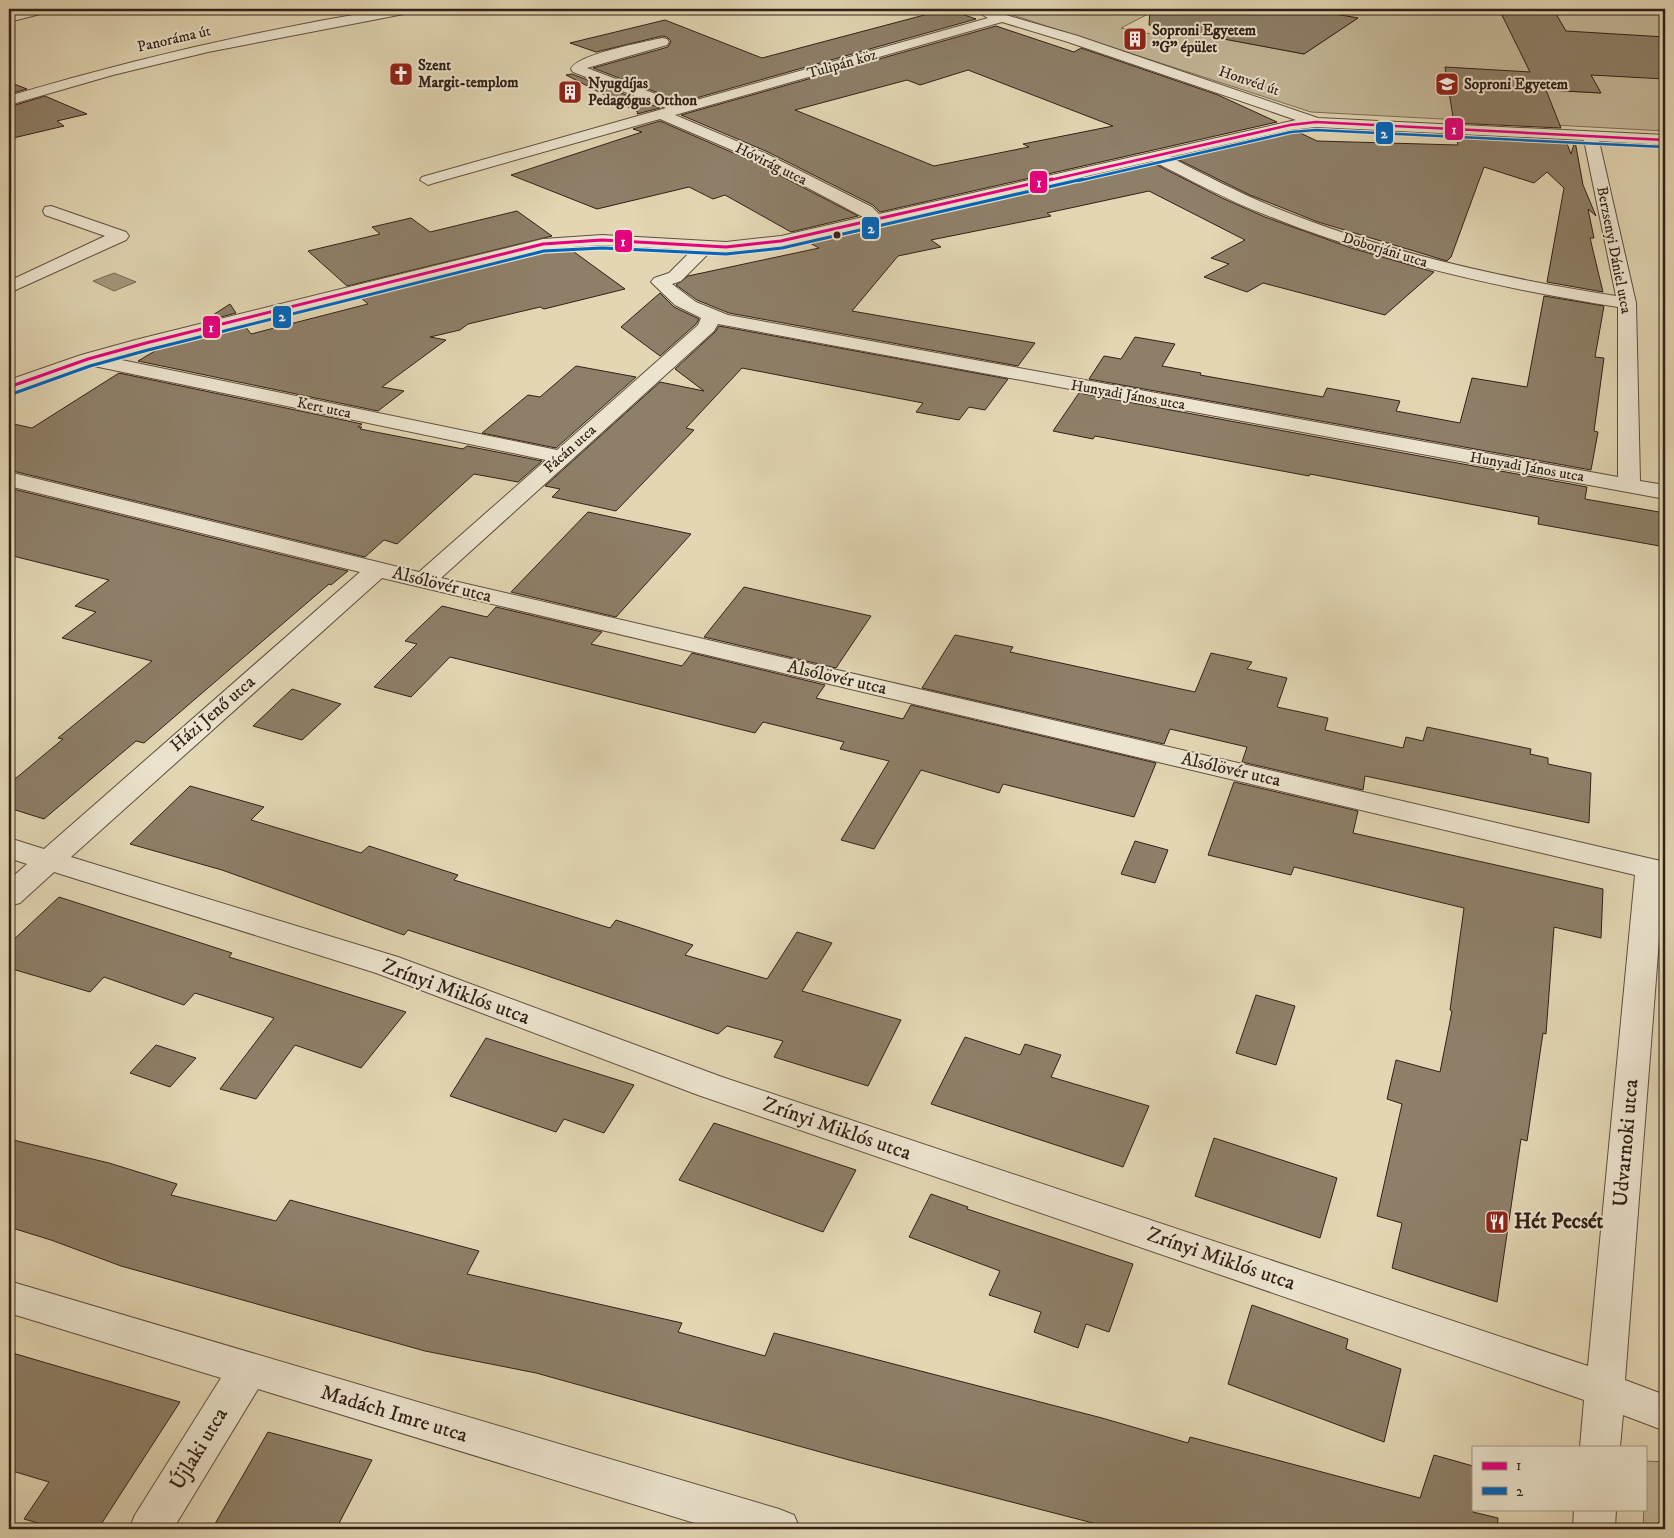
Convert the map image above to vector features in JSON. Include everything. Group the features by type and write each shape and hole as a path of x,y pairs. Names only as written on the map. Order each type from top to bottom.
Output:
{"street":[{"path":"9,18 43,9"},
{"name":"Panoráma út","path":"9,101 136,65 268,34 409,9"},
{"name":"Honvéd út","path":"972,9 1082,42 1316,122"},
{"name":"Tulipán köz","path":"428,180 1002,18"},
{"path":"662,42 593,60 579,66 578,69 682,109"},
{"name":"Hóvirág utca","path":"663,115 761,157 866,211 875,219"},
{"path":"9,387 88,359 543,244 602,240 706,247 781,241 1290,125 1316,122 1665,140"},
{"name":"Berzsenyi Dániel utca","path":"1589,135 1627,304 1629,486"},
{"name":"Doborjáni utca","path":"1155,156 1270,211 1368,247 1474,276 1627,304"},
{"path":"9,288 120,236 51,211"},
{"name":"Hunyadi János utca","path":"706,247 675,277 660,282 670,293 683,302 710,316 748,326 1665,492"},
{"name":"Fácán utca","path":"424,580 708,327 710,316"},
{"name":"Kert utca","path":"88,359 561,457"},
{"name":"Alsólövér utca","path":"9,479 378,570 1658,870"},
{"name":"Házi Jenő utca","path":"9,896 49,861 69,840 378,570"},
{"name":"Zrínyi Miklós utca","path":"9,848 387,965 710,1086 1605,1390 1665,1413"},
{"name":"Udvarnoki utca","path":"1600,1446 1658,870"},
{"name":"Madách Imre utca","path":"9,1297 780,1529"},
{"name":"Újlaki utca","path":"150,1529 248,1370"},
{"path":"1594,1529 1595,1510"}],"shaded area":[{"name":"Soproni Egyetem","path":"994,9 1158,9 1121,28 1171,38 1227,9 1231,9 1227,11 1219,38 1304,54 1358,18 1306,9 1499,9 1504,19 1560,21 1553,9 1665,9 1665,37 1636,36 1662,79 1665,79 1665,131 1311,112","holes":["1591,76 1600,93 1449,85"]},
{"path":"114,273 136,282 114,291 93,281"},
{"path":"1646,1461 1665,1462 1665,1529 1643,1529 1644,1510 1646,1510"}],"building":[{"path":"947,9 976,19 682,102 593,68 668,47 671,41 667,37 662,36 596,52 570,43 665,20 762,58"},
{"path":"1150,9 1306,9 1358,18 1304,54 1149,25"},
{"path":"1499,9 1553,9 1566,31 1665,37 1665,79 1591,75 1601,93 1546,90 1561,128 1454,123 1445,67 1530,72"},
{"path":"996,26 1074,52 1081,48 1218,95 1277,122 880,212 873,205 768,152 681,115","holes":["968,70 1113,126 1023,144 1029,147 934,166 795,110 907,80 920,85"]},
{"path":"572,74 660,108 637,114 638,112 566,75"},
{"path":"9,82 27,89 9,94"},
{"path":"45,96 87,114 57,121 64,126 9,139 9,107"},
{"path":"660,121 754,162 858,216 791,232 725,195 713,199 689,187 597,209 511,175 642,132 633,129"},
{"path":"1296,131 1317,141 1458,145 1456,136 1566,141 1571,154 1575,141 1583,185 1596,216 1588,209 1594,238 1590,238 1603,292 1547,282 1564,188 1547,172 1534,183 1484,167 1451,257 1447,261 1318,222 1250,195 1175,158"},
{"path":"1153,163 1222,198 1265,217 1351,248 1434,272 1385,315 1263,283 1247,292 1204,277 1229,264 1211,258 1245,240 1149,191 1047,213 1051,216 931,240 941,247 898,256 852,311 1035,343 1018,366 729,313 697,300 676,285 688,276 819,248 808,242"},
{"path":"517,211 552,236 347,286 308,251 380,234 372,227 411,218 430,232"},
{"path":"570,249 625,289 544,309 540,307 468,324 460,330 430,337 446,340 382,387 404,391 378,411 138,361 160,348 245,326 251,334 368,304 360,297 543,251"},
{"path":"660,293 674,307 699,319 696,324 660,356 621,327"},
{"path":"1544,296 1604,306 1595,357 1604,358 1594,431 1598,432 1591,470 1089,379 1104,356 1121,359 1135,337 1175,344 1162,366 1201,373 1200,375 1323,397 1327,388 1400,401 1396,411 1460,423 1472,378 1527,387"},
{"path":"230,304 236,313 202,322"},
{"path":"719,326 1008,379 985,410 969,407 959,420 916,412 923,403 742,368 686,428 694,430 616,511 552,497 560,489 545,486 660,382 704,391 675,369"},
{"path":"576,366 636,377 556,448 482,433 528,395 540,397"},
{"path":"119,373 362,424 358,427 362,427 360,429 463,449 467,446 542,461 518,482 474,474 397,544 384,540 365,557 9,470 9,423 32,428"},
{"path":"1079,393 1587,487 1585,499 1665,513 1665,547 1538,524 1539,517 1310,474 1309,476 1095,436 1093,439 1053,431"},
{"path":"9,488 348,571 331,585 329,584 144,743 136,741 44,819 9,808 9,784 63,739 58,738 152,661 62,638 96,612 75,606 109,580 9,555"},
{"path":"588,512 691,534 616,617 511,592"},
{"path":"744,587 871,616 836,668 704,637"},
{"path":"442,606 487,617 496,607 602,632 591,644 682,666 692,653 825,685 816,698 903,719 911,705 1156,763 1134,817 1003,784 999,793 921,770 874,849 841,840 889,761 840,749 844,742 763,722 755,733 450,657 411,697 374,687 417,644 405,641"},
{"path":"955,635 1013,647 1010,652 1195,692 1211,653 1252,662 1247,669 1287,678 1277,707 1328,718 1325,730 1403,748 1406,737 1423,741 1427,727 1531,749 1530,754 1548,758 1548,764 1591,773 1589,823 1365,776 1363,790 1242,762 1247,747 1170,729 1164,744 922,688"},
{"path":"292,689 341,704 302,740 253,726"},
{"path":"1234,782 1358,811 1353,833 1603,889 1601,938 1554,927 1546,1034 1543,1033 1527,1141 1521,1139 1497,1302 1392,1268 1402,1223 1377,1216 1402,1104 1387,1099 1396,1060 1440,1072 1452,1011 1450,1010 1464,908 1294,867 1291,875 1208,855"},
{"path":"190,786 264,807 251,820 361,853 369,846 458,875 454,880 610,928 616,920 693,945 685,955 767,979 797,932 832,943 802,991 901,1020 868,1086 774,1057 783,1041 727,1026 718,1034 408,930 404,935 222,870 130,844"},
{"path":"1135,841 1168,850 1155,883 1121,874"},
{"path":"59,897 232,953 229,957 406,1012 361,1068 295,1045 256,1099 220,1089 274,1018 195,993 184,1005 104,977 90,992 9,968 9,944"},
{"path":"1256,995 1295,1006 1276,1065 1236,1053"},
{"path":"965,1037 1020,1055 1025,1044 1061,1055 1051,1077 1149,1106 1123,1167 931,1104"},
{"path":"486,1038 634,1085 604,1133 564,1119 556,1132 450,1096"},
{"path":"156,1045 196,1058 170,1087 130,1073"},
{"path":"714,1123 856,1170 823,1232 679,1180"},
{"path":"1214,1138 1337,1178 1320,1238 1195,1196"},
{"path":"9,1139 109,1163 177,1184 171,1195 276,1221 290,1200 479,1251 467,1274 682,1323 678,1332 765,1356 774,1333 1102,1418 1188,1443 1190,1437 1420,1498 1434,1455 1472,1466 1472,1510 1473,1512 1498,1518 1497,1529 1116,1529 849,1460 536,1373 425,1351 121,1266 51,1240 9,1227"},
{"path":"931,1194 968,1207 967,1209 1133,1264 1109,1332 1086,1324 1078,1348 1034,1332 1041,1312 989,1295 1000,1271 909,1237"},
{"path":"1252,1305 1348,1339 1346,1349 1401,1369 1384,1442 1228,1384"},
{"path":"9,1352 180,1402 98,1529 58,1529 24,1519 49,1482 9,1470"},
{"path":"268,1432 372,1460 336,1529 212,1529"}],"transit line":[{"name":"1","path":"9,387 88,359 146,343 543,244 602,240 726,247 781,241 1290,125 1316,122 1665,140"},
{"name":"2","path":"12,394 90,366 148,350 544,251 602,248 726,254 782,248 1291,132 1316,130 1665,147"}],"place":[{"name":"Soproni Egyetem \"G\" épület","path":"1135,39"},
{"name":"Szent Margit-templom","path":"401,74"},
{"name":"Soproni Egyetem","path":"1447,84"},
{"name":"Nyugdíjas Pedagógus Otthon","path":"570,92"},
{"name":"Hét Pecsét","path":"1497,1222"}]}
